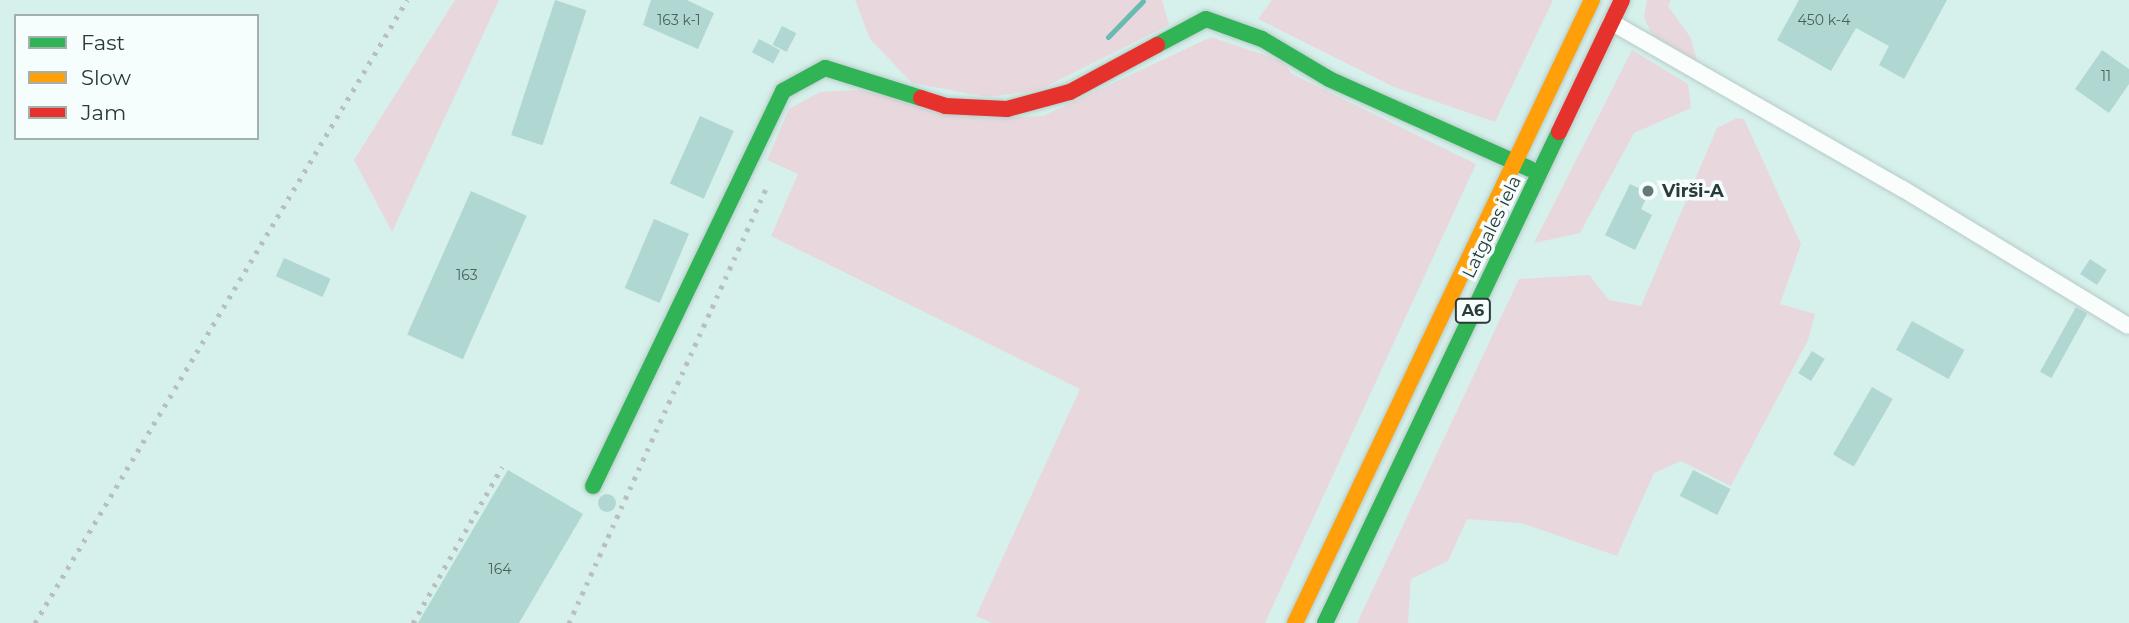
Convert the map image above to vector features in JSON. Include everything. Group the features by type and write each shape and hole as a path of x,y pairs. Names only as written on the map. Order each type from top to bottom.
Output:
{"main road":[{"name":"Latgales iela","path":"1295,623 1592,0"},
{"name":"Latgales iela","path":"1325,623 1622,0"},
{"path":"593,486 783,91 825,68 945,106 1007,109 1070,92 1206,19 1262,39 1329,79 1540,173"}],"street":[{"path":"1612,22 1891,182 2128,326"}],"shaded area":[{"path":"455,0 499,0 392,232 354,160"},
{"path":"855,0 1162,0 1169,25 1039,90 988,97 912,83 870,39"},
{"path":"1272,0 1553,0 1495,122 1394,87 1258,19"},
{"path":"1647,0 1671,0 1668,6 1691,38 1697,61 1652,35 1644,17"},
{"path":"1211,37 1282,61 1292,74 1476,164 1265,623 992,623 976,616 1080,389 771,236 798,174 767,160 789,109 820,92 860,90 985,118 1043,116"},
{"path":"1632,50 1688,84 1691,108 1634,133 1580,233 1534,243"},
{"path":"1737,118 1744,119 1801,244 1780,304 1815,314 1808,340 1731,486 1681,461 1654,473 1617,556 1521,523 1467,519 1448,561 1411,579 1408,623 1357,623 1519,279 1589,275 1609,300 1641,306 1717,128"}],"building":[{"path":"555,0 586,10 543,145 511,135"},
{"path":"651,0 687,0 714,13 698,49 643,25"},
{"path":"1799,0 1947,0 1904,79 1879,65 1889,46 1856,28 1831,71 1777,40"},
{"path":"782,26 796,33 787,52 772,45"},
{"path":"759,39 780,50 773,64 752,52"},
{"path":"2102,50 2129,69 2129,84 2109,113 2075,89"},
{"path":"700,116 734,131 704,199 670,184"},
{"path":"1630,184 1649,193 1641,209 1652,215 1635,250 1605,235"},
{"path":"471,191 527,216 463,359 407,334"},
{"path":"654,219 689,234 660,303 625,288"},
{"path":"284,258 331,279 322,297 276,276"},
{"path":"2090,259 2107,270 2097,285 2080,274"},
{"path":"2076,307 2087,313 2051,378 2040,372"},
{"path":"1912,321 1964,350 1948,379 1896,350"},
{"path":"1812,351 1825,359 1811,381 1798,373"},
{"path":"1872,387 1893,399 1854,467 1833,455"},
{"path":"508,470 583,514 519,623 418,623"},
{"path":"1693,470 1730,489 1717,515 1680,496"},
{"path":"607,494 613,497 616,503 613,509 607,512 601,509 598,503 601,497"}],"waterway":[{"path":"1108,37 1143,1"}],"railway":[{"path":"35,623 407,0"},
{"path":"569,623 768,184"},
{"path":"413,623 502,467"}],"traffic: fast":[{"path":"1157,45 1206,19 1262,39 1329,79 1530,169"},
{"path":"593,486 783,91 825,68 921,98"},
{"path":"1325,623 1559,132"}],"traffic: slow":[{"path":"1295,623 1592,0"}],"traffic: jam":[{"path":"1559,132 1622,0"},
{"path":"921,98 945,106 1007,109 1070,92 1157,45"}],"place":[{"name":"Virši-A","path":"1648,191"}]}
